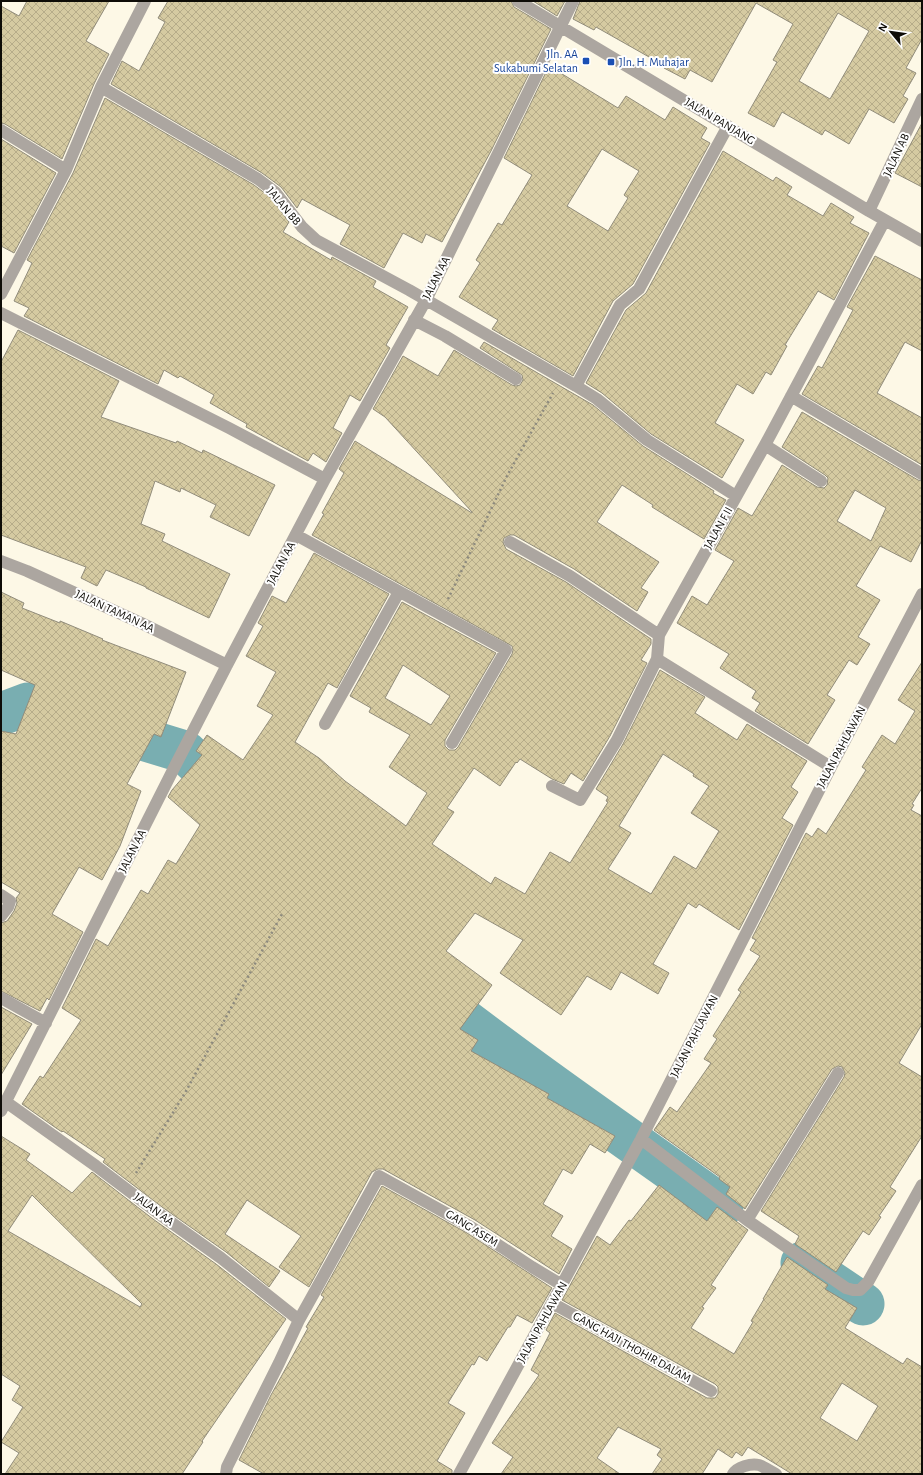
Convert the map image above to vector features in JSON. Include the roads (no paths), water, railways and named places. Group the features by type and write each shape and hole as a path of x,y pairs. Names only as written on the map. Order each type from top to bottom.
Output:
{"street":[{"path":"1,294 66,170 101,88 145,1"},
{"name":"JALAN PANJANG","path":"518,1 869,211 922,241"},
{"name":"JALAN AA","path":"299,1320 221,1258 126,1189 3,1106 227,665 325,479 426,300 573,1"},
{"name":"JALAN BB","path":"101,88 258,178 275,192 302,227 316,240 426,300 561,379 576,386 597,399 647,440 736,496"},
{"name":"JALAN AB","path":"869,211 922,99"},
{"path":"576,386 620,305 639,288 728,126"},
{"path":"1,130 66,170"},
{"name":"JALAN F II","path":"657,659 659,635 765,445 885,220"},
{"path":"1,313 229,428 325,479"},
{"path":"414,320 445,336 516,379"},
{"path":"791,396 922,474"},
{"path":"765,445 821,480"},
{"path":"296,535 506,650 452,743"},
{"path":"510,542 570,576 659,635"},
{"name":"JALAN TAMAN AA","path":"1,561 27,571 141,623 227,665"},
{"path":"325,724 399,592"},
{"name":"JALAN PAHLAWAN","path":"459,1474 640,1141 831,767 922,594"},
{"path":"552,786 580,800 617,740 657,659 831,767"},
{"path":"1,895 10,901 8,907 1,916"},
{"path":"1,998 46,1023"},
{"path":"747,1220 838,1073"},
{"path":"640,1141 747,1220 846,1288 853,1290 860,1290 868,1282 922,1184"},
{"name":"GANG ASEM","path":"299,1320 379,1176 472,1227 562,1285"},
{"name":"GANG HAJI THOHIR DALAM","path":"552,1303 711,1391"},
{"path":"226,1474 227,1467 280,1363 299,1320"},
{"path":"734,1472 748,1466 758,1465 776,1474"}],"waterway":[{"path":"1,714 28,704 185,752 239,803"},
{"path":"418,984 530,1069 722,1206"},
{"path":"802,1263 863,1304"}],"place":[{"name":"Jln. AA Sukabumi Selatan","path":"586,61"},
{"name":"Jln. H. Muhajar","path":"611,62"}]}
